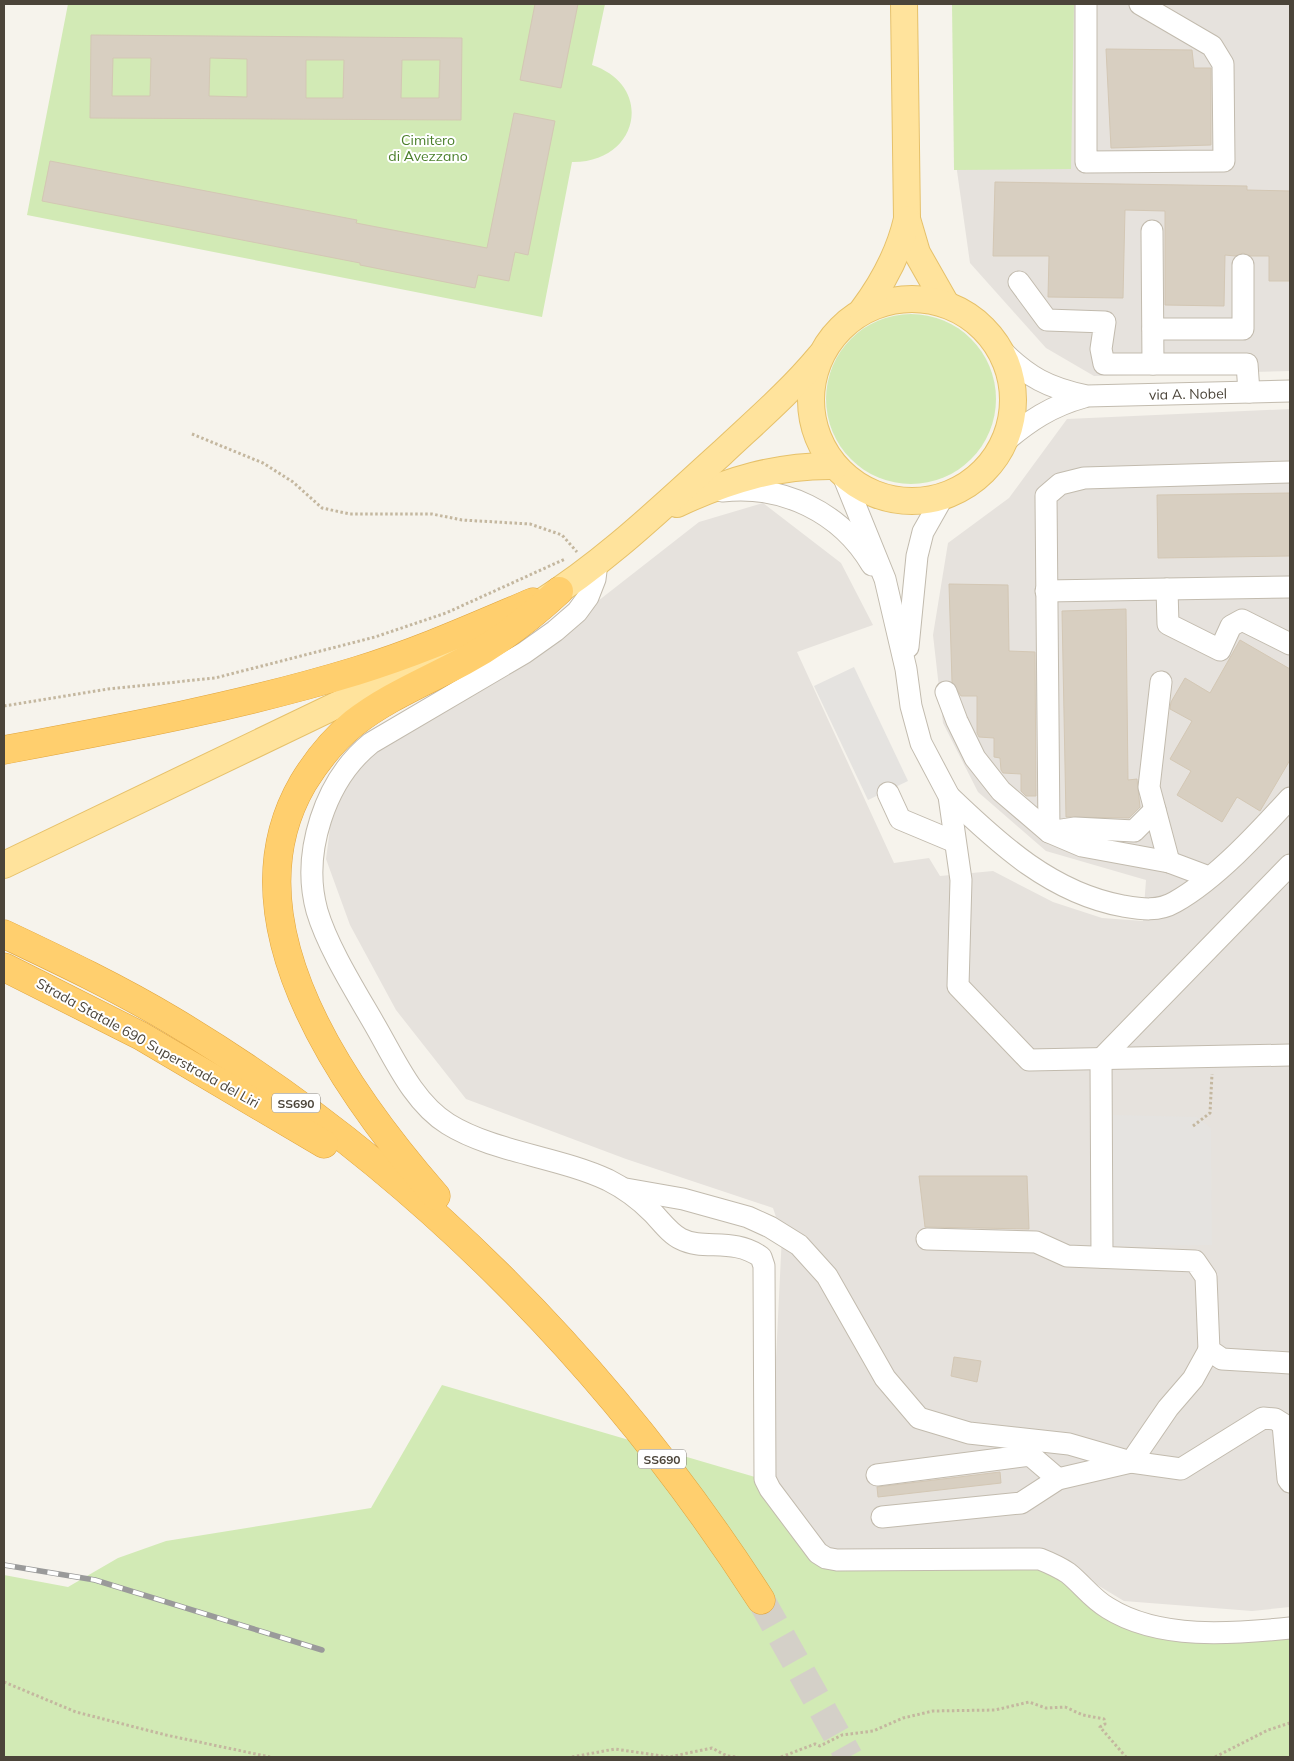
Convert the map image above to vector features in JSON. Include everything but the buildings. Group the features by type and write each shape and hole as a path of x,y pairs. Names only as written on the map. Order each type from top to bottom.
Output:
{"highway":[{"path":"4,750 151,722 350,673 426,646 559,591"},
{"path":"550,1328 400,1154 346,1079 318,1028 289,959 280,925 277,880 281,838 293,803 315,766 338,736 383,703 463,661 501,638 535,613 559,591"},
{"name":"Strada Statale 690 Superstrada del Liri","path":"4,934 86,972 172,1020 226,1054 303,1108 411,1193 550,1328 602,1384 660,1456 761,1600"},
{"name":"Strada Statale 690 Superstrada del Liri","path":"4,966 141,1036 264,1107 335,1151 410,1206 550,1328"}],"main road":[{"path":"862,312 886,276 903,238 907,220 904,4"},
{"path":"907,220 917,253 946,304"},
{"path":"652,518 779,402 820,356 837,331 862,312 889,301 917,298 946,304 973,320 985,330 1000,349 1009,372 1012,396 1011,420 1003,443 988,465 968,483 944,495 917,501 890,499 864,489 838,470 819,441 811,414 812,384 820,356"},
{"path":"4,865 207,770 476,638 559,591 589,561 652,518 697,494 760,473 805,466 838,470"}],"street":[{"path":"1086,4 1086,162 1224,161 1223,64 1212,46 1140,4"},
{"path":"1152,231 1153,364"},
{"path":"1153,329 1243,328 1243,265"},
{"path":"1019,282 1047,320 1105,322 1101,349 1104,364 1247,364 1250,392"},
{"path":"1000,349 1031,377 1063,391 1087,396"},
{"name":"via A. Nobel","path":"1087,396 1290,391"},
{"path":"1003,443 1027,422 1045,411 1087,396"},
{"path":"838,470 876,553 890,596 906,669 911,706 921,743 949,796 993,838 1034,870 1072,891 1109,904 1148,910 1174,903 1209,877 1252,840 1290,798"},
{"path":"1049,832 1046,496 1060,484 1084,478 1290,472"},
{"path":"697,494 725,490 755,490 785,495 810,505 832,519 851,538 870,561 890,596"},
{"path":"906,669 917,556 923,532 944,495"},
{"path":"589,561 596,580 588,597 577,612 555,631 524,653 382,735 354,757 336,782 321,816 314,855 313,884 316,904 325,932 393,1057 430,1109 449,1124 466,1133 597,1176 623,1188 683,1199 748,1217 799,1244 827,1276 885,1378 919,1418 970,1433 1069,1444 1131,1462 1181,1469 1263,1418 1275,1419 1284,1424 1288,1479 1290,1482"},
{"path":"1046,591 1290,588"},
{"path":"1167,589 1168,624 1220,650 1231,626 1242,620 1290,644"},
{"path":"1160,682 1149,787 1169,862"},
{"path":"946,692 957,721 975,758 1001,791 1049,832 1082,846 1169,862 1209,877"},
{"path":"888,793 900,819 955,842"},
{"path":"949,796 960,880 958,986 1029,1060 1290,1055"},
{"path":"1049,832 1075,828 1134,830 1156,810"},
{"path":"1102,1257 1101,1059 1290,865"},
{"path":"623,1188 681,1239 740,1247 754,1253 763,1261 765,1479 772,1493 822,1556 837,1560 1040,1559 1068,1574 1103,1605 1131,1621 1161,1627 1214,1633 1290,1628"},
{"path":"882,1516 1021,1503 1058,1479 1131,1462 1168,1408 1193,1379 1209,1350 1206,1277 1195,1261 1067,1256 1036,1242 927,1239"},
{"path":"1209,1350 1222,1359 1290,1363"},
{"path":"877,1475 1030,1454 1058,1479"}],"path":[{"path":"192,434 263,463 293,482 322,508 350,514 432,514 462,520 530,524 562,535 589,561"},
{"path":"4,706 108,689 215,678 375,637 446,613 560,560 589,561"},
{"path":"1193,1126 1210,1113 1213,1056"},
{"path":"4,1682 76,1712 166,1736 270,1757"},
{"path":"781,1757 814,1744 820,1746 831,1743 842,1735 873,1731 903,1718 933,1711 995,1710 1029,1702 1046,1708 1065,1708 1083,1715 1104,1719 1105,1724 1100,1727 1126,1757"},
{"path":"1215,1757 1263,1732 1290,1723"},
{"path":"572,1757 615,1749 669,1756 712,1748 728,1756 738,1757"}],"shaded area":[{"path":"956,4 1290,4 1290,371 1094,376 1046,348 970,263 957,171"},
{"path":"1290,409 1290,1607 1252,1611 1124,1601 1044,1553 829,1555 770,1481 782,1235 773,1208 626,1159 466,1099 396,1010 350,925 326,859 335,790 377,740 566,626 699,522 763,503 841,563 873,625 797,652 894,863 929,858 940,876 993,871 1053,902 1102,918 1143,921 1146,880 1046,851 978,792 943,723 933,635 948,543 1009,498 1067,419"},
{"path":"854,667 908,781 868,800 814,686"},
{"path":"1113,1115 1197,1117 1211,1128 1212,1245 1112,1246"}],"green space":[{"name":"Cimitero di Avezzano","path":"68,4 605,4 592,65 612,75 625,89 631,105 631,122 624,137 612,150 595,159 572,162 542,317 27,215"},
{"path":"952,4 1074,4 1071,169 954,170"},
{"path":"911,314 936,318 951,324 965,333 977,345 986,359 992,374 996,399 992,424 986,439 977,453 965,465 951,474 936,480 911,484 886,480 871,474 857,465 845,453 836,439 830,424 826,399 830,374 836,359 845,345 857,333 871,324 886,318"},
{"path":"442,1385 755,1477 811,1555 1043,1563 1098,1612 1290,1633 1290,1757 4,1757 4,1575 68,1587 118,1558 166,1541 371,1508"}],"tunnel":[{"path":"761,1600 849,1757"}],"railway":[{"path":"4,1565 95,1580 322,1650"}]}
